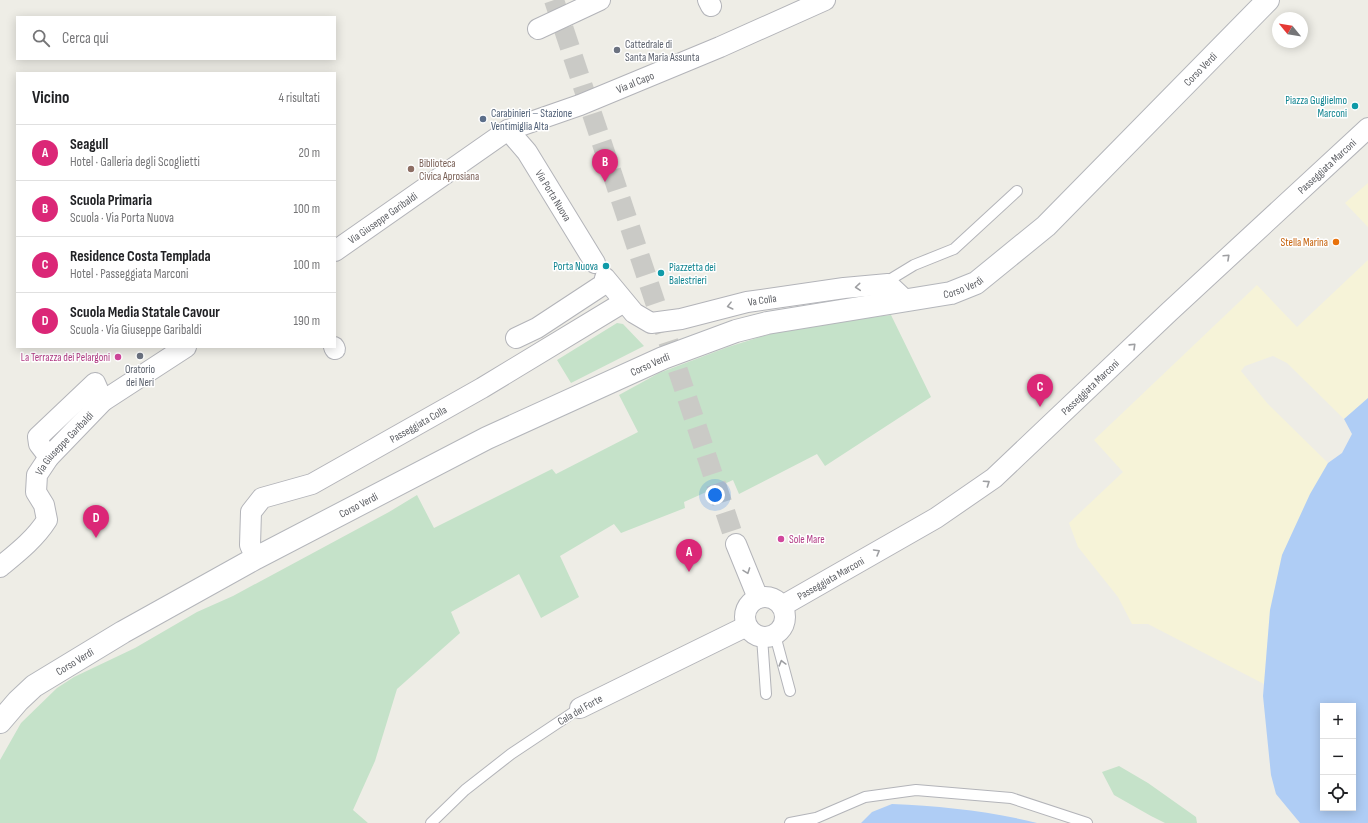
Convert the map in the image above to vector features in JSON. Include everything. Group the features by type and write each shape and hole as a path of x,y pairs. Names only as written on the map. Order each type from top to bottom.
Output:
{"main road":[{"name":"Corso Verdi","path":"0,722 18,701 34,686 123,632 256,558 487,438 663,358 736,330 767,323 951,293 976,283 996,269 1046,226 1268,0"}],"street":[{"path":"538,29 600,0"},
{"name":"Via al Capo","path":"508,130 580,105 720,47 825,0"},
{"name":"Passeggiata Marconi","path":"782,606 936,518 994,478 1169,312 1368,128"},
{"name":"Via Giuseppe Garibaldi","path":"336,250 379,227 508,130"},
{"name":"Via Porta Nuova","path":"508,130 527,152 602,274 624,302"},
{"path":"516,338 537,328 602,274"},
{"path":"888,284 905,300"},
{"name":"Va Colla","path":"624,302 634,313 651,323 681,318 747,302 844,288 888,284"},
{"name":"Passeggiata Colla","path":"256,558 250,545 251,512 262,498 312,484 482,388 624,302"},
{"name":"Via Giuseppe Garibaldi","path":"0,567 23,548 41,529 47,520 44,505 36,492 36,481 40,468 49,457 103,401 184,348"},
{"path":"736,544 758,598"},
{"path":"758,598 771,598 782,606 785,619 780,631 761,633 745,613 747,607 758,598"},
{"name":"Cala del Forte","path":"580,708 761,633"}],"lane":[{"path":"888,284 891,279 914,265 954,248 1017,191"},
{"path":"761,633 790,691"},
{"path":"761,633 766,694"},
{"name":"Cala del Forte","path":"432,823 465,790 511,754 580,708"},
{"path":"790,823 817,820 865,797 916,790 1011,798 1087,823"}],"green space":[{"path":"891,315 931,397 825,466 817,454 739,494 733,480 684,502 685,508 621,533 614,524 560,556 579,597 541,618 519,574 451,612 460,633 397,689 375,761 353,810 368,823 0,823 0,760 21,723 57,688 74,677 135,648 197,612 233,596 389,512 417,495 434,528 552,469 556,474 638,432 619,395 659,373 728,347 799,325"},
{"path":"617,323 623,324 644,346 571,383 557,360"},
{"path":"1119,766 1148,783 1196,817 1197,823 1165,823 1114,795 1102,772"}],"sand":[{"path":"1368,183 1368,227 1345,203"},
{"path":"1368,260 1368,398 1344,419 1287,363 1273,356 1245,366 1241,371 1267,403 1328,463 1291,535 1270,610 1264,684 1148,624 1132,624 1118,597 1078,547 1069,523 1123,472 1094,440 1257,285 1297,327"}],"water":[{"path":"1368,398 1368,823 1300,823 1276,794 1271,775 1263,696 1270,610 1282,555 1310,494 1328,463 1342,453 1352,434 1344,419"},
{"path":"892,804 965,810 1001,815 1037,823 861,823 872,812"}],"tunnel":[{"path":"554,0 736,544"}],"place":[{"name":"Cattedrale di Santa Maria Assunta","path":"617,50"},
{"name":"Piazza Guglielmo Marconi","path":"1355,106"},
{"name":"Carabinieri – Stazione Ventimiglia Alta","path":"483,119"},
{"name":"Biblioteca Civica Aprosiana","path":"411,169"},
{"name":"Scuola Primaria","path":"605,182"},
{"name":"Stella Marina","path":"1336,242"},
{"name":"Porta Nuova","path":"606,266"},
{"name":"Piazzetta dei Balestrieri","path":"661,273"},
{"name":"Oratorio dei Neri","path":"140,356"},
{"name":"La Terrazza dei Pelargoni","path":"118,357"},
{"name":"Residence Costa Templada","path":"1040,407"},
{"name":"Scuola Media Statale Cavour","path":"96,538"},
{"name":"Sole Mare","path":"781,539"},
{"name":"Seagull","path":"689,572"}]}
